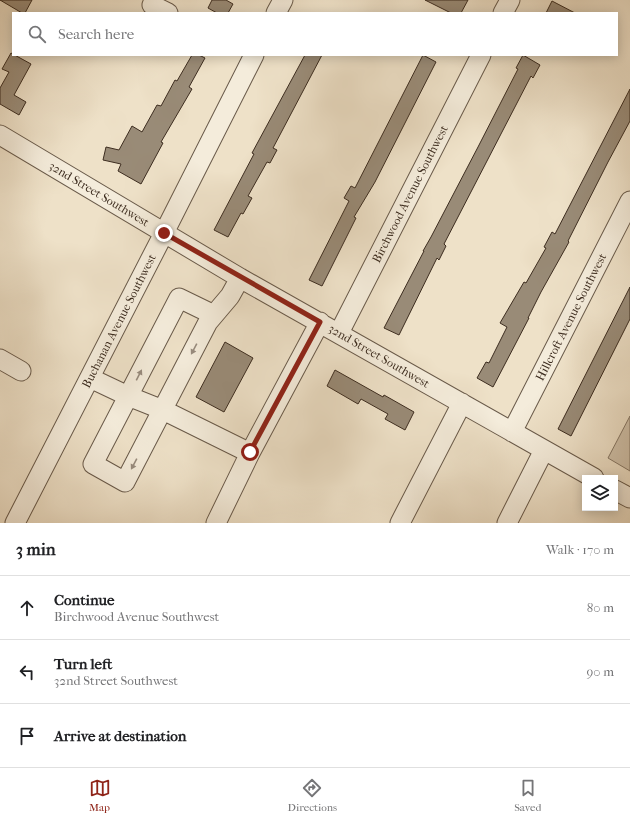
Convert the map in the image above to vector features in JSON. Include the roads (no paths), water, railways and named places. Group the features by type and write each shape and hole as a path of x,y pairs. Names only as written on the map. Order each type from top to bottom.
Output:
{"street":[{"path":"277,12 283,0"},
{"path":"504,12 510,0"},
{"name":"Buchanan Avenue Southwest","path":"15,523 164,233 251,56"},
{"name":"Birchwood Avenue Southwest","path":"339,333 480,56"},
{"name":"32nd Street Southwest","path":"0,135 240,278 589,475"},
{"name":"Hillcroft Avenue Southwest","path":"512,432 630,201"},
{"path":"214,315 179,298 93,464 125,482 208,322 214,315 230,296 240,278"},
{"path":"216,523 250,452 320,322"},
{"path":"0,359 21,371"},
{"path":"90,378 128,396 163,410 250,452"},
{"path":"400,523 462,403"},
{"path":"507,523 544,450"},
{"path":"618,492 630,498"}]}
